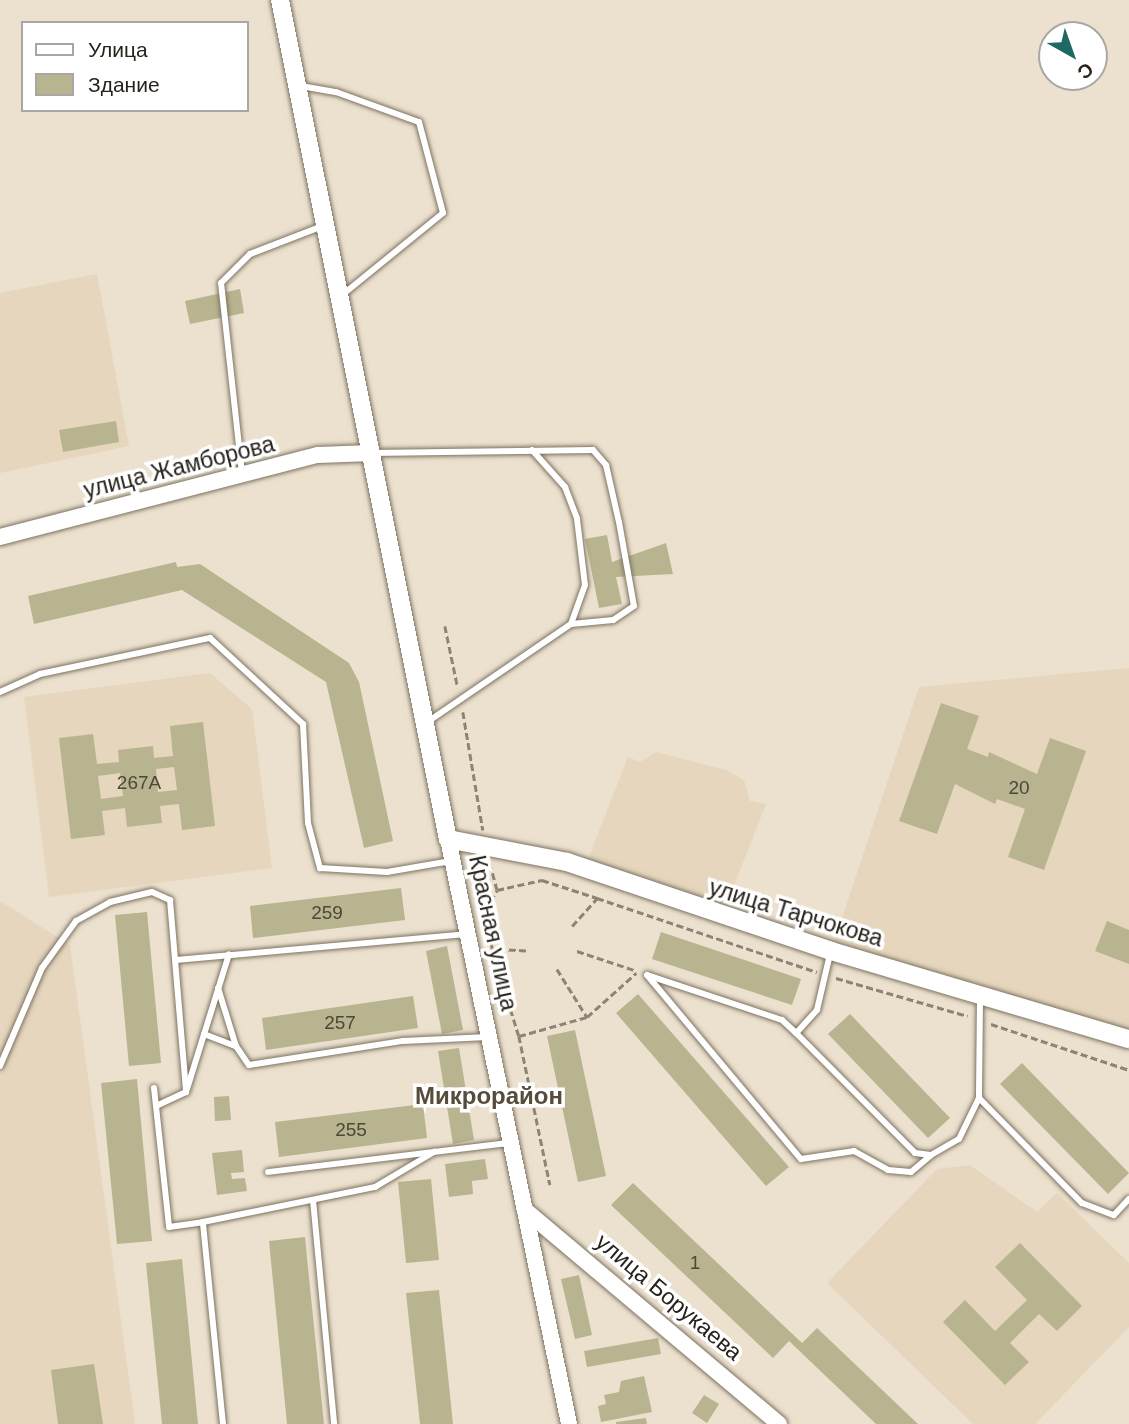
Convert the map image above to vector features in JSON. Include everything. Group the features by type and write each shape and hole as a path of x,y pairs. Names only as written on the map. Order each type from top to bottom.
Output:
{"main road":[{"name":"Красная улица","path":"280,0 447,839"},
{"name":"улица Тарчокова","path":"447,839 567,862 831,951 1129,1039"}],"street":[{"name":"улица Жамборова","path":"0,537 318,455 371,453"},
{"name":"Красная улица","path":"447,839 470,934 569,1424"},
{"name":"улица Борукаева","path":"524,1210 779,1424"}],"lane":[{"path":"298,86 336,92 419,122 443,213 340,297"},
{"path":"242,474 221,282 250,254 326,224"},
{"path":"532,450 565,487 576,519 585,585 571,624"},
{"path":"371,453 593,450 606,465 617,511 634,606 613,620 571,624 461,704 424,724"},
{"path":"0,692 40,674 210,638 303,724 309,823 320,868 387,872 453,860"},
{"path":"0,1066 42,968 76,921 110,902 152,892 170,900 186,1092"},
{"path":"176,960 470,934"},
{"path":"796,1033 817,1010 827,985 822,974 831,951"},
{"path":"156,1106 186,1092 229,954"},
{"path":"647,975 801,1159 855,1151 888,1170 911,1172 931,1155 959,1139 979,1098 980,994"},
{"path":"647,975 782,1020 915,1153 931,1155"},
{"path":"218,988 236,1046 249,1065 403,1041 490,1037"},
{"path":"204,1034 236,1046"},
{"path":"154,1088 169,1227 375,1187 434,1152"},
{"path":"979,1098 1082,1203 1114,1215 1129,1199"},
{"path":"268,1172 511,1143"},
{"path":"313,1200 334,1424"},
{"path":"203,1222 222,1424"}],"path":[{"path":"445,626 480,816"},
{"path":"550,1185 519,1036 492,949 485,910 497,890 542,880 822,974 981,1020 1129,1070"},
{"path":"572,926 597,898"},
{"path":"492,949 526,951"},
{"path":"577,951 647,975"},
{"path":"557,969 587,1017"},
{"path":"519,1036 587,1017 638,972"}],"shaded area":[{"path":"97,274 129,446 0,473 0,293"},
{"path":"1129,668 1129,1039 831,951 919,687"},
{"path":"210,673 252,709 272,868 49,897 24,697"},
{"path":"656,752 726,770 744,780 750,801 766,804 722,916 585,867 628,757 640,762"},
{"path":"0,901 70,945 135,1424 0,1424"},
{"path":"970,1165 1037,1212 1057,1193 1129,1263 1129,1327 1035,1424 973,1424 827,1283 937,1169"}],"building":[{"path":"240,289 244,313 190,324 185,301"},
{"path":"116,421 119,442 63,452 59,430"},
{"path":"607,535 612,562 666,543 673,574 616,577 622,604 599,608 585,539"},
{"path":"176,562 177,567 200,564 349,663 359,682 393,841 364,848 326,682 182,590 34,624 28,596"},
{"path":"941,703 979,716 967,749 988,757 989,752 1037,774 1050,738 1086,751 1044,870 1008,857 1025,809 997,799 995,804 955,784 937,834 899,821"},
{"path":"203,722 215,826 182,830 179,804 160,806 162,823 127,827 125,808 102,811 105,835 71,839 59,738 93,734 97,764 119,762 118,750 153,746 154,758 173,756 170,726","holes":["174,767 177,790 158,792 156,769","120,773 123,796 101,799 98,776"]},
{"path":"401,888 405,920 253,938 250,906"},
{"path":"147,912 161,1063 129,1066 115,915"},
{"path":"1107,921 1129,930 1129,964 1095,951"},
{"path":"661,932 801,979 792,1005 652,959"},
{"path":"447,946 463,1030 442,1034 426,951"},
{"path":"638,994 789,1167 766,1186 616,1013"},
{"path":"413,996 418,1028 266,1050 262,1018"},
{"path":"850,1014 950,1118 928,1138 828,1034"},
{"path":"575,1030 606,1176 578,1182 547,1036"},
{"path":"459,1048 474,1140 453,1144 438,1051"},
{"path":"1022,1063 1129,1173 1108,1194 1000,1084"},
{"path":"137,1079 152,1241 117,1244 101,1083"},
{"path":"229,1096 231,1120 215,1121 214,1097"},
{"path":"423,1104 427,1138 279,1157 275,1122"},
{"path":"242,1150 244,1172 231,1173 232,1179 245,1178 247,1191 217,1195 212,1153"},
{"path":"485,1159 488,1179 472,1181 473,1194 449,1197 445,1164"},
{"path":"431,1179 439,1260 406,1263 398,1182"},
{"path":"633,1183 802,1343 817,1328 918,1424 876,1424 789,1341 773,1358 611,1205"},
{"path":"305,1237 324,1424 287,1424 269,1241"},
{"path":"1020,1243 1082,1306 1057,1331 1039,1314 1010,1343 1029,1362 1005,1385 943,1322 965,1300 995,1331 1027,1300 995,1267"},
{"path":"182,1259 198,1424 162,1424 146,1263"},
{"path":"579,1275 592,1335 575,1339 561,1279"},
{"path":"439,1290 453,1424 420,1424 406,1293"},
{"path":"658,1338 661,1354 587,1367 584,1351"},
{"path":"94,1364 103,1424 58,1424 51,1370"},
{"path":"644,1376 652,1412 601,1422 598,1406 606,1404 604,1395 619,1392 621,1381"},
{"path":"704,1395 719,1404 707,1423 692,1413"},
{"path":"646,1418 647,1424 616,1424 616,1422"}],"district":[{"name":"Микрорайон","path":"489,1096"}]}
